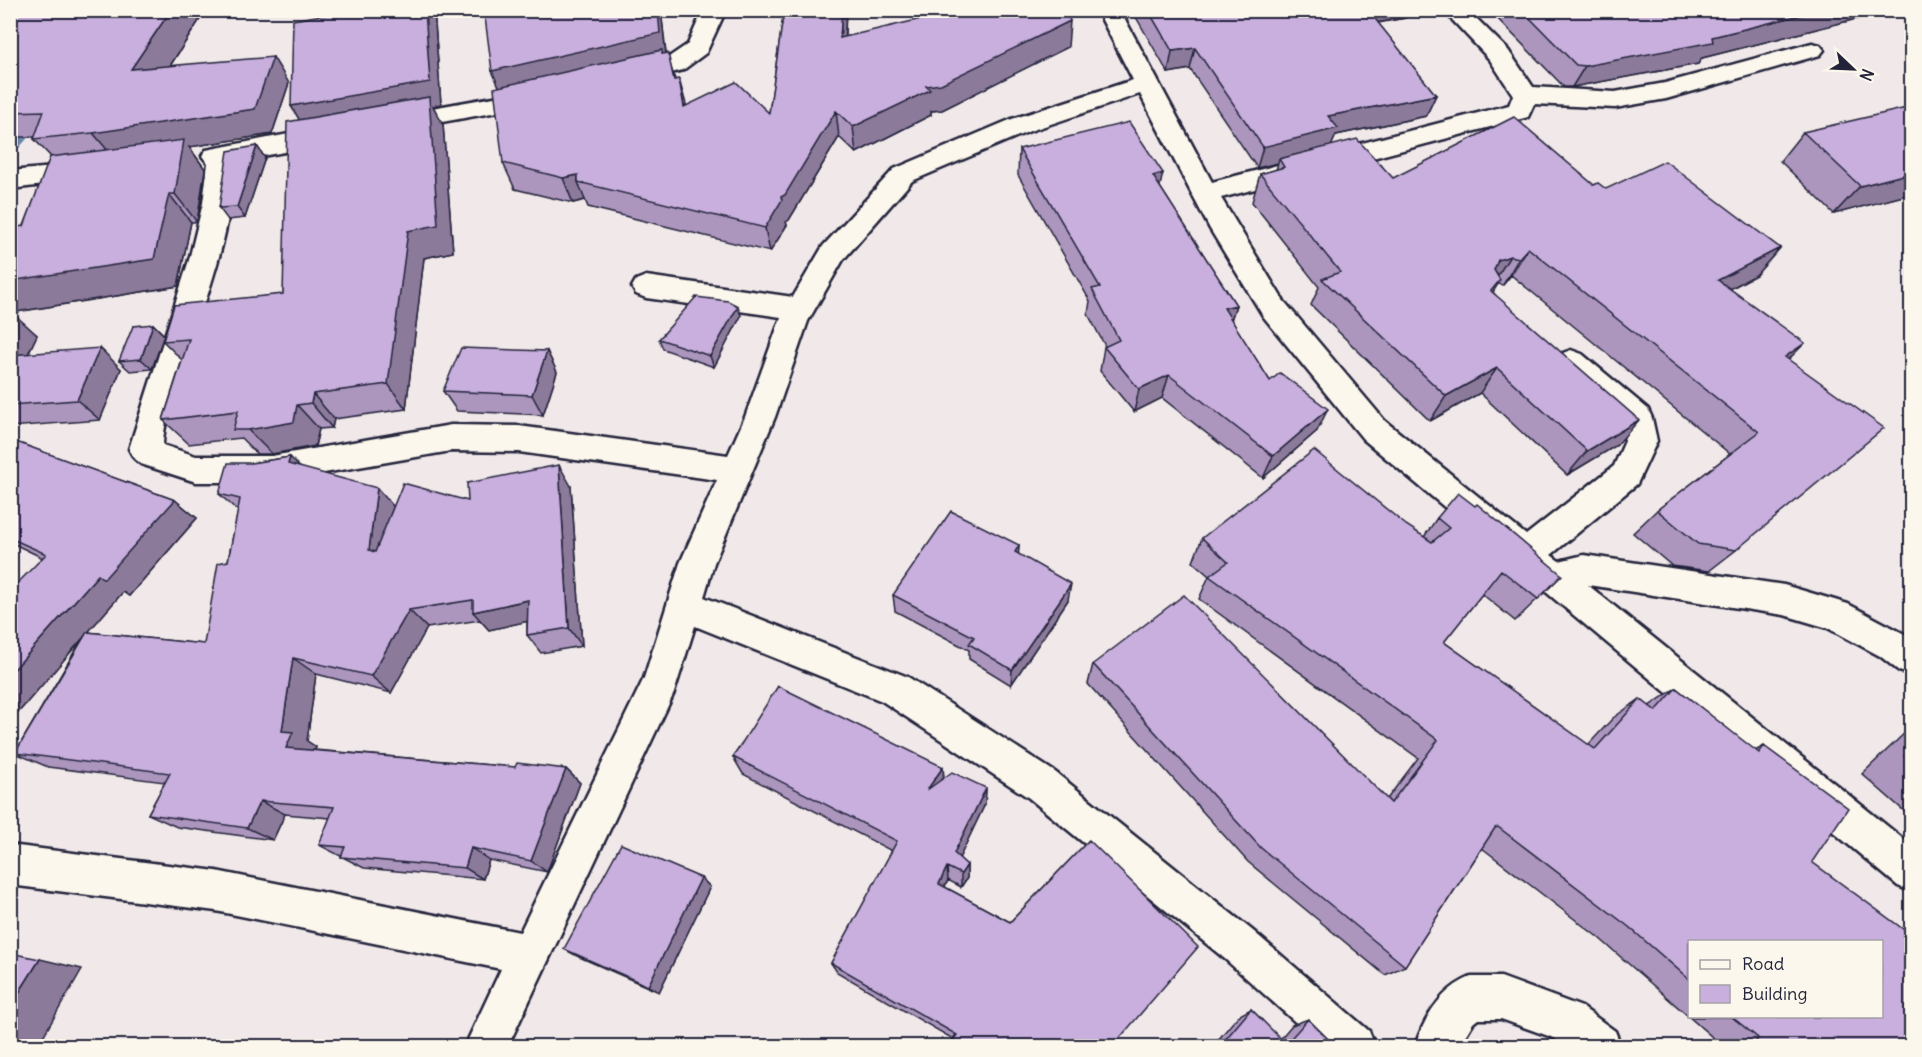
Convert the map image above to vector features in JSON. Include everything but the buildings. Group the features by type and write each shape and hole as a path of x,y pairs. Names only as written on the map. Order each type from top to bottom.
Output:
{"street":[{"path":"609,80 674,65 698,48 715,10"},
{"path":"1108,10 1204,194 1273,308 1374,430 1911,872"},
{"path":"1454,10 1499,55 1525,96"},
{"path":"1525,96 1615,100 1666,91 1812,50"},
{"path":"486,1047 661,681 697,563 760,417 800,309 833,253 903,175 1021,125 1145,84"},
{"path":"186,160 566,90"},
{"path":"1204,194 1500,117 1519,111 1525,96"},
{"path":"221,155 222,180 199,279 154,410 145,449 152,455 196,469 272,469 451,438 519,439 737,470"},
{"path":"10,180 115,170"},
{"path":"646,287 800,309"},
{"path":"1527,554 1626,475 1641,441 1637,418 1548,342"},
{"path":"1557,579 1570,572 1584,570 1784,600 1836,615 1892,645 1911,659"},
{"path":"683,605 895,689 1032,778 1239,945 1354,1047"},
{"path":"10,865 216,891 529,954"},
{"path":"1436,1047 1458,1008 1471,998 1501,998 1567,1022 1600,1047"}],"waterway":[{"path":"15,145 34,124"}]}
